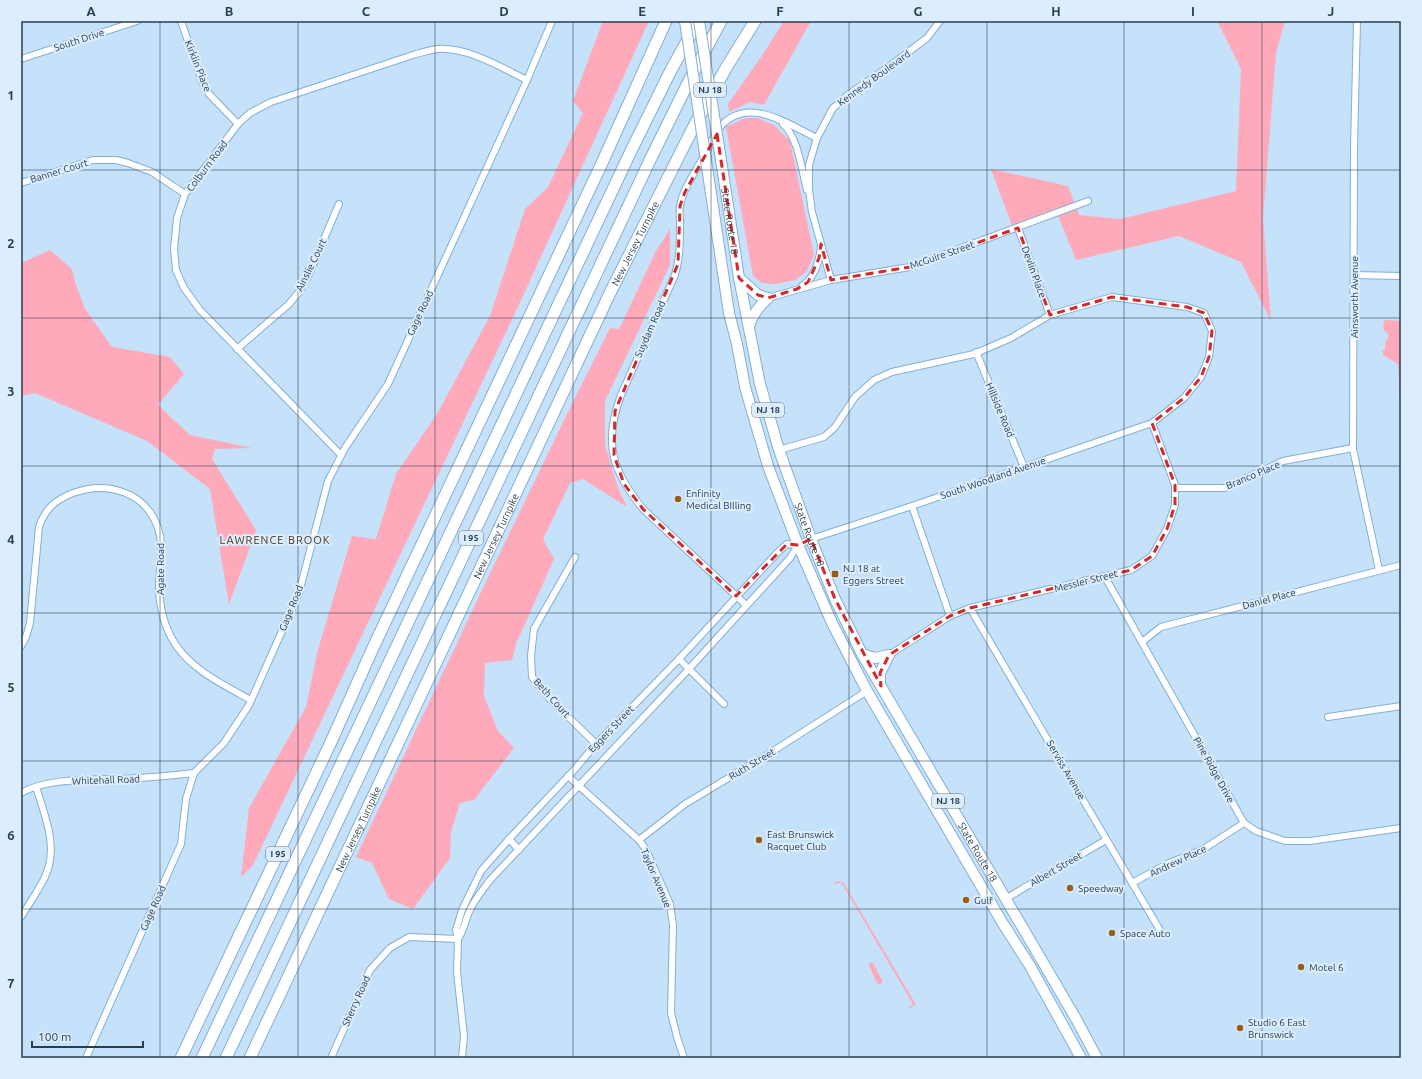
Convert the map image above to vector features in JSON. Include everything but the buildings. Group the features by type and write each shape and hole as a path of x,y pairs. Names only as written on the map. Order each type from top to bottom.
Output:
{"highway":[{"name":"I 95","path":"181,1058 331,742 372,650 602,163 666,21"},
{"name":"State Route 18","path":"685,21 729,313 737,344 745,387 768,466 798,545 832,623 867,691 1002,922 1030,966 1081,1058"},
{"name":"I 95","path":"202,1058 631,151 670,72 699,21"},
{"name":"State Route 18","path":"699,21 739,278 760,384 779,450 811,539 835,599 862,654 1075,1017 1097,1058"},
{"name":"New Jersey Turnpike","path":"226,1058 650,158 688,83 722,21"},
{"name":"New Jersey Turnpike","path":"250,1058 614,286 694,126 726,68 755,21"},
{"path":"739,278 758,295 768,298"},
{"path":"749,326 753,315 759,306 768,298"},
{"path":"862,654 874,658 889,655"},
{"path":"881,686 880,674 889,655"}],"street":[{"name":"South Drive","path":"21,59 137,21"},
{"name":"Kirklin Place","path":"181,21 202,81 210,94 238,124"},
{"name":"Gage Road","path":"86,1058 181,844 186,799 194,773 224,743 251,700 299,593 328,481 342,455 388,384 527,80 552,21"},
{"name":"Kennedy Boulevard","path":"831,280 812,212 809,190 809,165 817,138 833,108 849,94 927,38 940,21"},
{"name":"Ainsworth Avenue","path":"1357,21 1354,147 1353,448 1379,570"},
{"name":"Colburn Road","path":"342,455 200,310 184,288 176,270 174,249 177,218 185,194 238,124 250,114 271,102 416,54 437,49 454,50 472,55 527,80"},
{"name":"Suydam Road","path":"746,606 643,509 633,497 617,470 612,441 612,426 615,411 621,395 678,264 680,253 680,206 685,192 720,128 729,119 739,114 751,112 764,113 817,138"},
{"path":"778,119 788,128 794,142 812,212"},
{"name":"Banner Court","path":"21,183 92,160 116,160 152,172 185,194"},
{"name":"McGuire Street","path":"768,298 831,280 910,267 1088,202"},
{"name":"Ainslie Court","path":"237,349 288,304 299,292 339,204"},
{"name":"Devlin Place","path":"1018,228 1050,315"},
{"path":"797,289 808,282 813,274 819,258 821,244"},
{"path":"1354,275 1401,276"},
{"name":"South Woodland Avenue","path":"811,539 912,506 1152,423 1184,398 1201,377 1209,357 1212,331 1204,313 1187,307 1112,297 1050,315"},
{"path":"779,450 824,437 835,427 855,397 874,380 892,372 976,352 1011,338 1050,315"},
{"name":"Hillside Road","path":"976,352 1024,467"},
{"name":"Messler Street","path":"889,655 950,616 970,608 1131,570 1152,556 1167,530 1175,505 1175,485 1152,423"},
{"name":"Branco Place","path":"1175,488 1225,488 1283,461 1353,448"},
{"name":"Agate Road","path":"21,646 26,637 30,623 39,528 42,517 49,506 73,493 81,490 101,487 116,489 128,493 144,505 154,517 162,546 159,584 160,602 171,637 183,654 198,668 217,681 251,700"},
{"path":"912,506 950,616"},
{"name":"Eggers Street","path":"462,1058 464,1036 457,972 458,938 456,930 462,910 481,870 596,744 679,659 777,553 787,544 798,545 811,539"},
{"name":"Eggers Street","path":"458,938 463,931 469,911 477,897 490,880 688,670 790,558 798,545"},
{"name":"Beth Court","path":"575,557 534,629 531,656 532,677 551,700 596,744"},
{"name":"Daniel Place","path":"1142,642 1161,627 1401,565"},
{"name":"Pine Ridge Drive","path":"1105,577 1244,823"},
{"name":"Serviss Avenue","path":"970,608 1161,932"},
{"path":"679,659 688,670 724,704"},
{"name":"Ruth Street","path":"639,840 685,804 770,753 867,691"},
{"path":"1328,717 1401,706"},
{"name":"Whitehall Road","path":"21,793 28,789 62,781 160,777 194,773"},
{"name":"Taylor Avenue","path":"568,776 639,840 645,848 670,904 673,925 671,1013 684,1058"},
{"path":"21,917 45,877 50,863 50,835 36,787"},
{"path":"1244,823 1256,831 1285,841 1310,841 1401,828"},
{"name":"Andrew Place","path":"1132,883 1169,864 1202,850 1244,823"},
{"path":"509,839 519,850"},
{"name":"Albert Street","path":"1005,899 1106,840"},
{"name":"Sherry Road","path":"331,1058 370,970 390,948 409,937 458,938"}],"highlighted area":[{"path":"717,134 739,278 758,295 768,298 797,289 808,282 819,258 821,244 831,280 910,267 1018,228 1050,315 1112,297 1187,307 1204,313 1212,331 1209,357 1201,377 1184,398 1152,423 1175,485 1175,505 1167,529 1152,556 1131,570 970,608 950,616 889,655 880,673 881,686 835,599 811,539 798,545 787,544 736,596 643,509 624,484 614,455 615,411 678,264 680,206 685,192"}],"shaded area":[{"path":"603,21 649,21 517,309 253,865 241,877 249,808 306,707 317,653 352,536 376,539 396,474 437,414 490,316 525,209 548,187 583,113 573,101"},
{"path":"784,21 811,21 764,105 750,102 729,112 728,104"},
{"path":"1217,21 1285,21 1276,53 1263,218 1271,321 1241,262 1179,236 1076,260 1058,216 1014,231 991,169 1068,186 1079,215 1120,219 1236,191 1241,69"},
{"path":"745,118 757,118 774,125 790,141 814,255 807,271 796,280 775,284 762,283 753,276 726,127"},
{"path":"670,229 670,265 605,401 605,445 618,488 627,507 583,479 570,483 543,539 554,559 516,644 512,660 485,663 484,696 498,731 514,748 474,800 460,803 451,832 450,858 413,909 389,899 372,863 356,857 483,588 610,328 619,329 656,251"},
{"path":"50,250 72,269 85,309 112,347 170,357 184,374 158,405 190,435 252,448 215,449 212,459 256,530 229,605 210,489 147,441 35,393 21,396 21,263"},
{"path":"1384,320 1401,321 1401,414 1398,364 1383,355 1382,351 1385,350 1385,344 1389,334 1385,332 1383,325"},
{"path":"839,881 843,882 915,1003 915,1005 910,1008 908,1008 913,1004 841,882 835,884 835,882"},
{"path":"870,963 873,963 882,980 882,983 878,985 869,966"}],"place":[{"name":"Enfinity Medical BIlling","path":"678,499"},
{"name":"NJ 18 at Eggers Street","path":"835,574"},
{"name":"East Brunswick Racquet Club","path":"759,840"},
{"name":"Speedway","path":"1070,888"},
{"name":"Gulf","path":"966,900"},
{"name":"Space Auto","path":"1112,933"},
{"name":"Motel 6","path":"1301,967"},
{"name":"Studio 6 East Brunswick","path":"1240,1028"}],"district":[{"name":"LAWRENCE BROOK","path":"275,540"}]}
